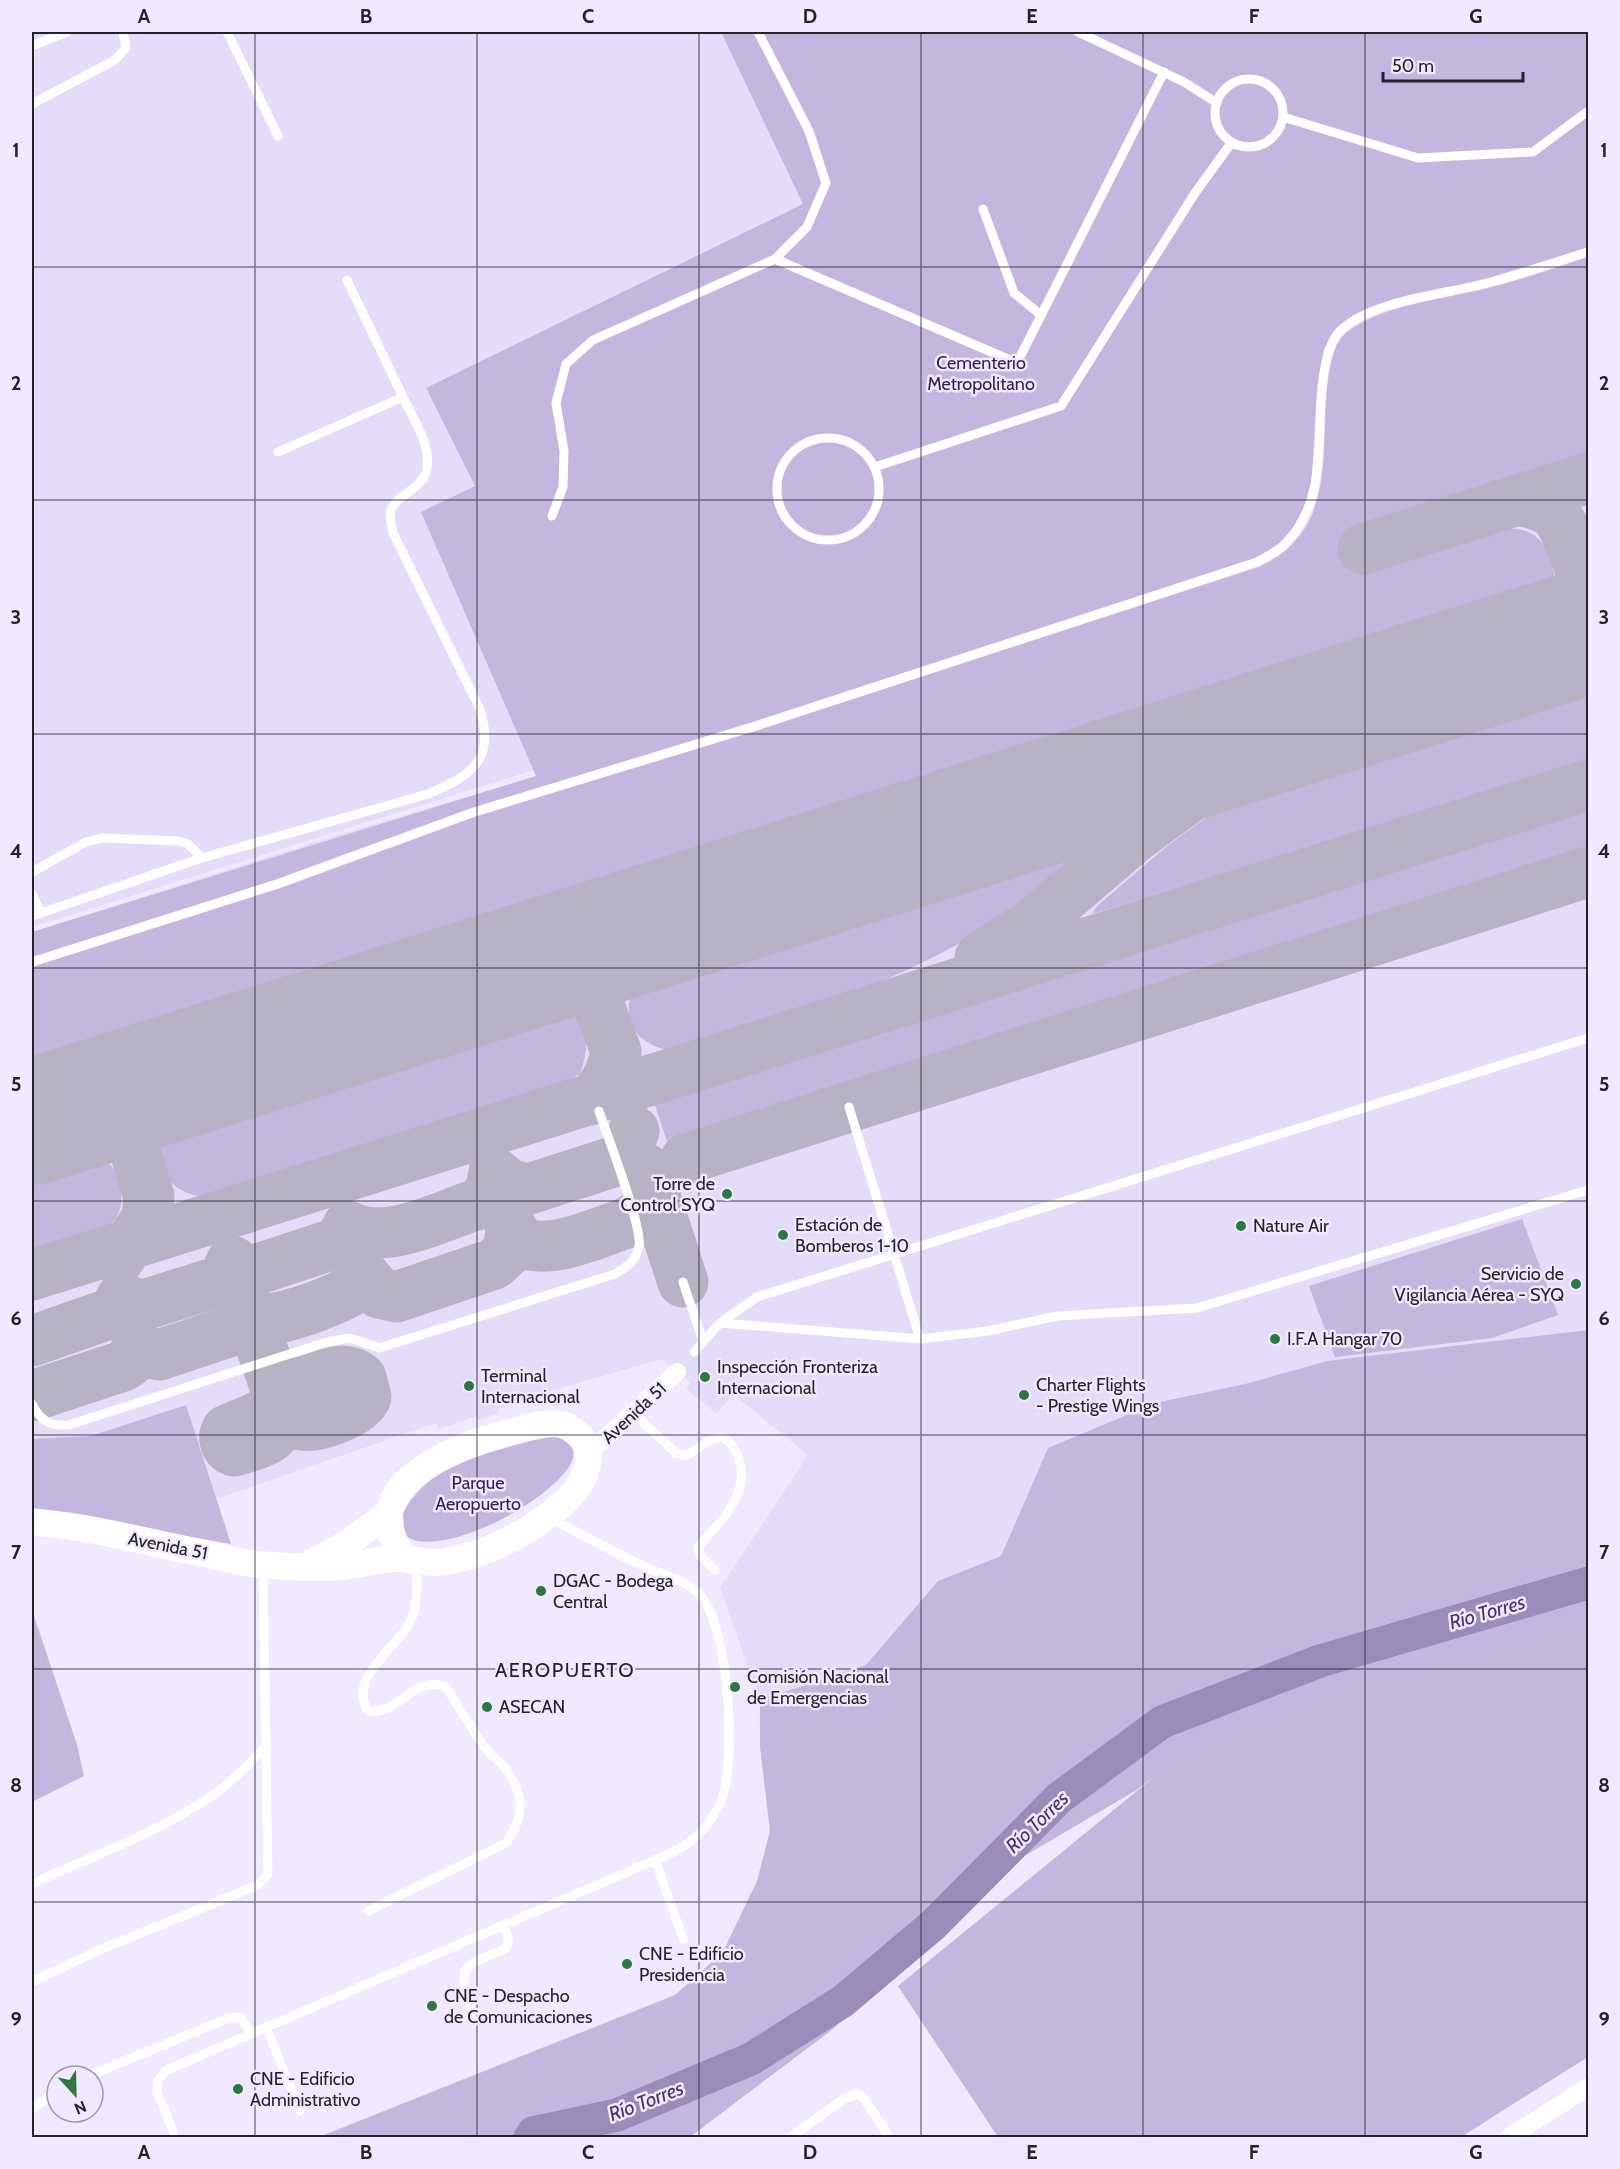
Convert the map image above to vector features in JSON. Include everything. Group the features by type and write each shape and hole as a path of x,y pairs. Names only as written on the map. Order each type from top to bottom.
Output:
{"main road":[{"name":"Avenida 51","path":"32,1522 51,1523 262,1565 338,1567 411,1561 442,1562 479,1552 521,1533 548,1517 571,1496 587,1470 590,1452 582,1437 566,1425 543,1424 492,1437 439,1458 416,1472 398,1491 388,1514 349,1542 306,1566"},
{"path":"388,1514 389,1529 396,1547 411,1561"}],"street":[{"name":"Avenida 51","path":"590,1452 634,1414 677,1372"},
{"path":"1508,2138 1588,2087"}],"lane":[{"path":"32,46 67,32"},
{"path":"32,104 115,60 126,48 123,32"},
{"path":"227,32 278,136"},
{"path":"552,516 563,487 564,451 556,403 566,364 592,340 774,259 807,227 826,183 808,131 758,32"},
{"path":"1078,32 1164,72 1217,103"},
{"path":"774,259 1017,363 1164,72"},
{"path":"1251,78 1262,81 1279,95 1283,117 1273,137 1264,143 1253,146 1232,142 1218,125 1217,103 1230,85 1251,78"},
{"path":"1283,117 1418,158 1533,152 1588,111"},
{"path":"875,467 1061,406 1195,193 1232,142"},
{"path":"982,209 1014,292 1041,315"},
{"path":"32,962 277,884 474,812 753,727 1257,562 1283,546 1302,523 1316,491 1321,390 1328,351 1340,331 1361,316 1393,305 1490,283 1588,252"},
{"path":"32,894 36,915 202,858 428,794 466,776 480,760 486,736 479,706 393,534 390,511 395,504 420,486 427,458 425,444 347,280"},
{"path":"278,452 403,397"},
{"path":"829,437 848,441 864,452 875,467 880,485 878,504 869,521 855,534 837,540 818,540 800,532 786,519 778,502 776,483 782,465 794,450 810,441 829,437"},
{"path":"32,872 86,842 102,837 178,841 188,844 202,858"},
{"path":"694,1352 720,1323 757,1297 1588,1038"},
{"path":"849,1107 920,1339"},
{"path":"32,1404 43,1420 57,1426 69,1425 327,1342 350,1338 379,1348 615,1274 628,1266 636,1256 640,1244 599,1111"},
{"path":"720,1323 920,1339 988,1331 1057,1316 1197,1308 1588,1190"},
{"path":"683,1282 703,1341"},
{"path":"634,1414 676,1453 685,1456 717,1438 725,1439 733,1444 742,1475 736,1502 701,1543 698,1550 715,1570"},
{"path":"174,2133 157,2092 158,2080 167,2070 656,1859 697,1837 712,1818 722,1799 731,1741 729,1703 711,1615 703,1598 694,1589 640,1565 548,1517"},
{"path":"368,1911 506,1843 513,1833 519,1815 520,1795 516,1784 503,1765 488,1751 446,1687 438,1683 419,1686 390,1709 379,1713 368,1711 363,1703 361,1691 367,1677 399,1640 411,1620 415,1608 411,1561"},
{"path":"32,1982 264,1881 270,1865 262,1565"},
{"path":"32,1884 169,1821 213,1795 238,1775 267,1745"},
{"path":"656,1859 683,1939"},
{"path":"476,2022 463,1984 464,1973 472,1963 506,1948 509,1941 504,1924"},
{"path":"105,2069 229,2018 241,2017 252,2034"},
{"path":"266,2027 300,2111"},
{"path":"789,2138 844,2099 856,2094 863,2097 890,2138"},
{"path":"32,2109 45,2099"}],"shaded area":[{"path":"32,32 721,32 803,204 426,389 475,486 421,512 534,770 32,927"},
{"path":"1588,194 1588,1330 1327,1361 1245,1384 1155,1403 1048,1448 1001,1556 938,1581 867,1665 760,1700 720,1588 808,1455 733,1394 717,1414 686,1389 691,1383 661,1359 541,1394 498,1409 498,1413 478,1420 477,1416 439,1429 436,1423 216,1499 189,1504 32,1480 32,932 331,837 537,776 1218,312"}],"green space":[{"name":"Cementerio Metropolitano","path":"721,32 1588,32 1588,248 1488,278 1392,301 1337,328 1324,349 1317,390 1311,490 1299,521 1280,543 1256,558 752,722 473,808 275,880 32,957 32,932 536,776 421,512 475,486 426,388 803,204"},
{"path":"1588,257 1588,460 1353,534 1366,573 1498,530 1527,531 1543,544 1549,553 1554,574 1549,594 1532,610 32,1081 32,968 38,965 278,889 475,817 754,731 1259,567 1286,550 1302,533 1313,513 1323,468 1329,374 1336,346 1346,333 1360,323 1395,309 1501,285"},
{"path":"1567,683 1588,692 1588,762 1092,914 1097,906 1167,846 1207,817 1290,773 1342,752"},
{"path":"1588,809 1588,856 670,1150 653,1099"},
{"path":"1104,830 1076,860 1001,918 957,944 867,987 772,1021 672,1051 647,1042 633,1027 629,1014 629,1001 633,989 643,979 666,968"},
{"path":"541,1005 565,1007 574,1012 584,1027 586,1046 580,1074 561,1084 207,1197 183,1191 166,1175 160,1146 169,1132 187,1116"},
{"path":"70,1153 102,1157 112,1167 120,1184 119,1212 108,1226 90,1232 92,1239 32,1258 32,1165"},
{"path":"1522,1219 1558,1315 1492,1338 1335,1357 1309,1286"},
{"path":"1588,1330 1588,2057 1461,2137 998,2137 898,1986 1154,1777 1135,1791 1021,1858 833,2029 690,2137 319,2137 675,1995 723,1952 757,1881 770,1831 760,1747 760,1700 866,1665 938,1581 1001,1556 1048,1448 1155,1403 1245,1384 1327,1361"},
{"path":"186,1405 231,1544 32,1509 32,1439 91,1436"},
{"name":"Parque Aeropuerto","path":"555,1436 566,1440 572,1446 571,1464 557,1482 534,1500 476,1531 447,1540 422,1542 405,1535 403,1513 415,1495 449,1468 491,1451"},
{"path":"32,1610 77,1745 84,1776 32,1802"}],"waterway":[{"name":"Río Torres","path":"530,2138 533,2133 617,2115 751,2059 843,2001 933,1925 1059,1798 1162,1722 1320,1661 1588,1583"}],"taxiway":[{"path":"1363,549 1588,478"},
{"path":"1520,500 1550,511 1560,521 1572,545 1582,574 1585,609 1575,627 1559,641"},
{"path":"980,958 1034,923 1135,837 1209,783 1356,705"},
{"path":"1108,783 1126,793 1135,803 1138,810 1135,837"},
{"path":"32,1275 1588,785"},
{"path":"686,1159 1588,872"},
{"path":"590,1100 607,1078 616,1052 600,1006 596,980 599,967 617,938"},
{"path":"546,960 574,966 594,982"},
{"path":"118,1260 147,1219 149,1197 129,1131 135,1106 151,1085"},
{"path":"83,1106 108,1113 129,1131"},
{"path":"32,1341 109,1314 116,1310 122,1297 132,1303 144,1305 217,1282 225,1276 232,1261 241,1267 255,1270 334,1244 341,1239 348,1226 378,1233 394,1232 428,1223 475,1205 484,1199 489,1191 494,1172 510,1185 529,1189 616,1161 626,1153 634,1131"},
{"path":"646,1169 683,1282"},
{"path":"504,1203 510,1225 517,1237 527,1244 553,1246 584,1238 630,1221 647,1205 652,1187"},
{"path":"32,1396 123,1366 129,1362 139,1346 145,1351 159,1355 234,1330 240,1326 249,1311 266,1319 287,1316 315,1307 343,1295 360,1284 362,1273 379,1293 396,1297 494,1264 507,1252 512,1230"},
{"path":"241,1288 285,1415 290,1420 301,1425 327,1422 355,1409 366,1397 361,1378 351,1372 329,1373 295,1383 284,1383 273,1379"},
{"path":"277,1389 270,1412 227,1430 225,1436 227,1445 234,1451 266,1440 277,1431 285,1415"}],"runway":[{"path":"32,1122 1588,631"}],"place":[{"name":"Torre de Control SYQ","path":"727,1194"},
{"name":"Nature Air","path":"1241,1226"},
{"name":"Estación de Bomberos 1-10","path":"783,1235"},
{"name":"Servicio de Vigilancia Aérea - SYQ","path":"1576,1284"},
{"name":"I.F.A Hangar 70","path":"1275,1339"},
{"name":"Inspección Fronteriza Internacional","path":"705,1377"},
{"name":"Terminal Internacional","path":"469,1386"},
{"name":"Charter Flights - Prestige Wings","path":"1024,1395"},
{"name":"DGAC - Bodega Central","path":"541,1591"},
{"name":"Comisión Nacional de Emergencias","path":"735,1687"},
{"name":"ASECAN","path":"487,1707"},
{"name":"CNE - Edificio Presidencia","path":"627,1964"},
{"name":"CNE - Despacho de Comunicaciones","path":"432,2006"},
{"name":"CNE - Edificio Administrativo","path":"238,2089"}],"district":[{"name":"AEROPUERTO","path":"565,1670"}]}
